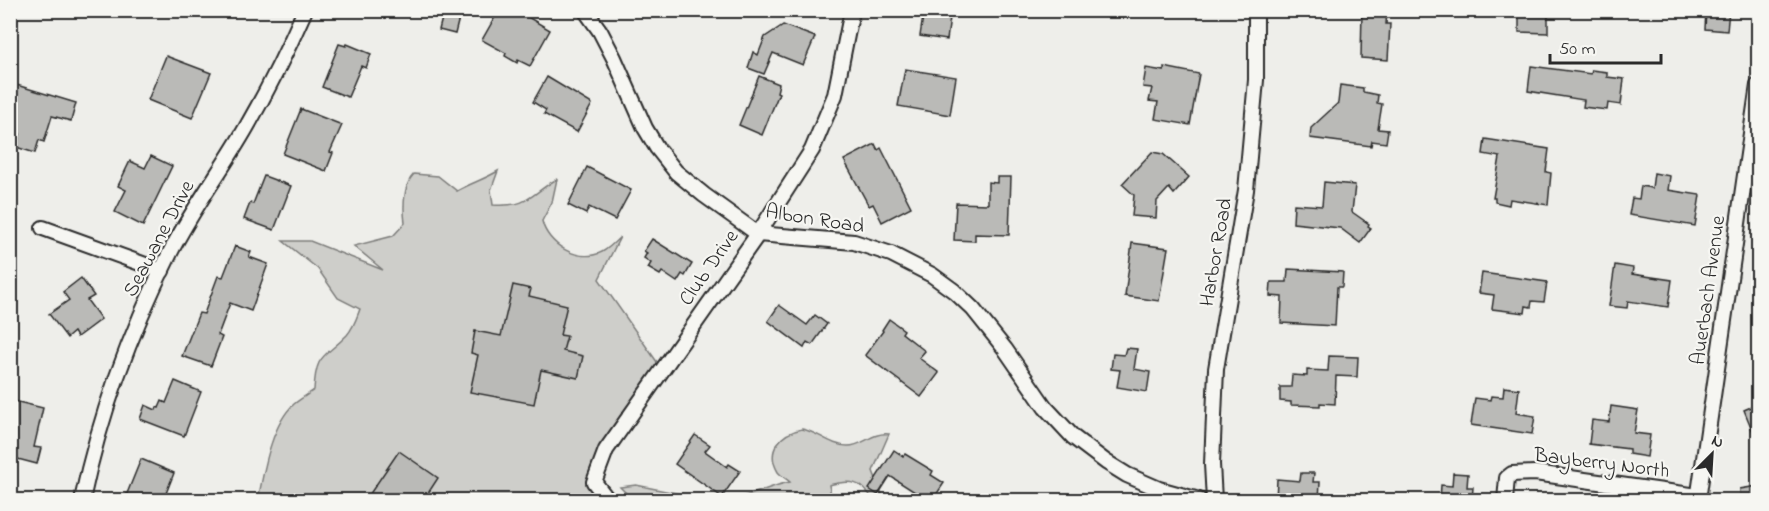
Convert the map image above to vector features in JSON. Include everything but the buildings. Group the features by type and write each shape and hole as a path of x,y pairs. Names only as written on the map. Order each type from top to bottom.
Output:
{"street":[{"name":"Seawane Drive","path":"82,501 103,419 128,347 152,289 203,196 246,129 287,52 305,10"},
{"name":"Albon Road","path":"585,10 600,31 614,58 645,128 676,172 758,234 854,242 891,254 932,275 973,309 1005,349 1045,407 1073,437 1127,475 1159,489 1199,501"},
{"name":"Club Drive","path":"608,501 594,482 606,450 758,234 812,150 835,95 852,10"},
{"name":"Harbor Road","path":"1214,501 1212,464 1216,369 1246,190 1256,80 1256,10"},
{"name":"Auerbach Avenue","path":"1698,498 1758,85"},
{"path":"43,228 162,271"},
{"name":"Bayberry North","path":"1505,501 1507,478 1512,474 1535,473 1698,498"}],"shaded area":[{"path":"498,171 491,190 493,205 522,202 557,179 552,202 542,221 550,237 565,250 574,254 593,255 604,251 620,237 599,279 662,369 594,473 613,500 258,500 270,449 280,424 294,404 314,390 319,362 349,332 360,309 338,298 318,269 283,241 310,241 383,270 354,246 393,236 405,223 406,190 414,174 438,176 457,191"},
{"path":"802,429 836,444 848,446 878,435 889,434 873,471 882,494 887,500 873,500 860,485 843,482 829,485 832,500 729,500 790,482 778,472 774,464 774,450 788,434"},
{"path":"636,485 710,500 633,500 620,487"}]}
